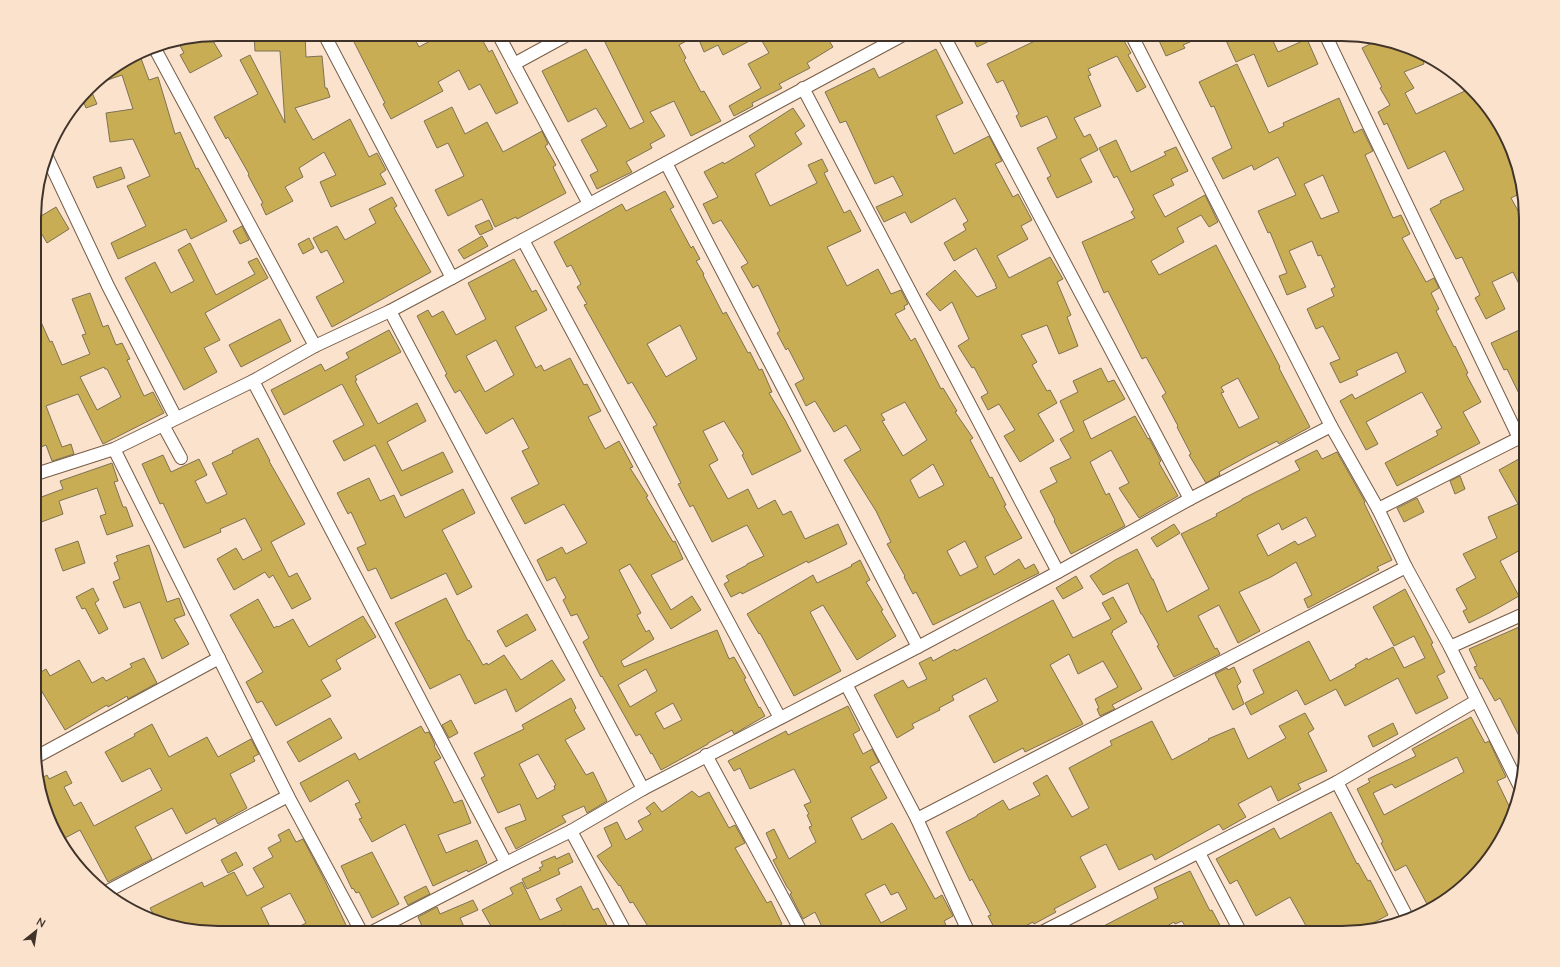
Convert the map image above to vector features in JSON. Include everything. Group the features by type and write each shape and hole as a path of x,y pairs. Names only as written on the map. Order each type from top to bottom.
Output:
{"street":[{"path":"328,41 452,278"},
{"path":"502,41 589,204"},
{"path":"514,64 556,41"},
{"path":"41,472 114,449 253,381 315,346 390,311 452,278 892,41"},
{"path":"947,41 1190,499"},
{"path":"1136,41 1332,426 1378,509 1406,566 1450,647 1516,780"},
{"path":"1328,41 1519,430"},
{"path":"156,52 315,346"},
{"path":"803,88 1058,572"},
{"path":"50,162 108,286 176,418"},
{"path":"666,163 918,647"},
{"path":"523,240 780,718"},
{"path":"390,311 643,789"},
{"path":"253,381 506,863"},
{"path":"163,425 181,458"},
{"path":"384,926 571,831 643,789 706,755 918,647 1190,499 1332,426"},
{"path":"1378,509 1519,438"},
{"path":"114,449 288,796 358,926"},
{"path":"917,818 1406,566"},
{"path":"1450,647 1519,616"},
{"path":"41,754 219,658"},
{"path":"846,684 917,818 966,926"},
{"path":"1064,926 1199,853 1337,782 1476,701"},
{"path":"706,755 798,926"},
{"path":"1337,782 1406,915"},
{"path":"111,890 288,796"},
{"path":"571,831 622,926"},
{"path":"1199,853 1237,926"}],"building":[{"path":"213,41 222,56 190,73 180,55 184,53 180,45"},
{"path":"254,41 305,41 306,57 322,56 325,88 327,88 330,97 295,108 313,140 350,119 369,157 377,153 386,170 380,174 386,184 331,207 320,182 336,175 324,152 299,168 303,177 285,187 293,201 266,215 261,204 263,203 248,175 249,174 228,137 226,139 214,117 258,94 240,60 250,55 285,123 280,51 255,51"},
{"path":"354,41 416,41 419,47 430,41 483,41 489,52 492,50 518,103 496,114 480,84 469,90 459,70 438,82 443,91 391,119 383,104 385,103"},
{"path":"604,41 686,41 679,45 686,58 684,60 701,92 704,91 721,121 691,136 674,101 650,112 665,136 650,144 652,148 626,162 632,172 597,189 590,175 598,171 581,140 607,126 596,108 568,122 542,71 586,49 630,129 644,122"},
{"path":"699,41 750,41 723,55 718,45 704,52"},
{"path":"762,41 829,41 833,47 807,63 810,68 779,84 782,88 752,103 753,106 734,116 729,106 761,88 748,64 769,53"},
{"path":"974,41 989,41 977,47"},
{"path":"1035,41 1124,41 1131,53 1128,55 1146,87 1137,92 1117,56 1088,69 1091,75 1088,76 1101,106 1074,118 1084,137 1090,134 1098,150 1080,159 1092,182 1057,198 1047,178 1051,176 1037,148 1057,138 1047,116 1021,127 1016,116 1019,114 1003,80 997,83 987,64"},
{"path":"1159,41 1192,41 1183,45 1185,48 1166,56"},
{"path":"1226,41 1273,41 1278,52 1303,41 1308,41 1318,64 1268,87 1254,54 1236,62"},
{"path":"1371,44 1377,44 1410,54 1423,61 1424,64 1404,72 1414,88 1405,93 1416,114 1465,91 1475,101 1489,120 1506,150 1516,183 1517,195 1511,198 1519,212 1519,284 1513,272 1492,282 1505,309 1486,319 1475,298 1480,295 1462,257 1456,259 1430,209 1441,203 1440,201 1464,190 1445,151 1408,169 1387,123 1384,125 1378,112 1390,105 1380,88 1382,87 1362,48"},
{"path":"936,49 963,103 936,116 954,154 989,136 1002,161 995,164 1013,197 1018,194 1032,220 1021,226 1028,239 997,256 1009,278 1050,257 1063,279 1057,282 1071,315 1067,317 1078,346 1059,354 1047,325 1021,335 1037,362 1032,365 1047,391 1050,390 1057,403 1038,414 1054,441 1020,462 1004,436 1015,430 999,404 988,410 981,397 988,393 974,367 972,368 958,346 969,339 952,302 940,311 926,294 955,270 977,297 997,288 976,248 954,261 944,243 966,230 963,224 968,221 955,198 911,223 905,212 884,222 876,207 903,195 893,176 875,184 846,121 840,123 825,92 874,68 879,78"},
{"path":"141,58 149,80 158,77 175,134 180,132 196,169 198,168 227,221 191,239 186,229 118,259 111,243 146,226 127,186 150,176 133,139 110,142 106,113 133,109 122,75 107,80"},
{"path":"1237,64 1269,133 1284,126 1283,123 1339,98 1354,133 1362,129 1373,151 1365,155 1393,218 1401,215 1410,234 1402,238 1426,282 1434,278 1439,288 1431,293 1439,309 1436,311 1454,347 1455,346 1468,373 1466,374 1481,402 1463,412 1480,443 1397,486 1385,463 1438,435 1436,431 1442,428 1422,392 1366,422 1378,444 1366,450 1340,401 1352,394 1355,399 1406,372 1397,352 1356,371 1358,375 1340,383 1330,363 1340,359 1323,326 1316,329 1307,309 1334,296 1331,289 1335,287 1321,255 1318,256 1312,241 1289,251 1306,287 1287,295 1279,276 1287,273 1270,232 1268,233 1258,211 1296,195 1278,157 1254,170 1252,165 1223,179 1212,158 1232,148 1214,106 1211,107 1199,82","holes":["1323,175 1339,212 1321,219 1304,184"]},
{"path":"92,94 97,104 86,108 84,103"},
{"path":"452,107 465,134 487,122 503,152 542,131 548,144 545,146 556,165 553,167 566,193 517,219 516,217 495,227 482,199 448,216 435,190 464,176 448,143 437,148 424,121"},
{"path":"793,108 805,126 795,133 802,144 755,174 770,206 817,183 808,165 822,159 828,171 824,173 844,213 850,210 861,231 827,247 847,286 878,269 891,294 901,290 908,304 904,306 905,309 895,314 911,341 915,338 941,389 943,388 957,411 955,412 973,438 970,440 990,478 992,477 1006,505 1004,506 1022,538 985,557 994,575 1019,559 1025,569 1034,564 1039,573 933,625 916,592 913,594 904,577 905,576 887,544 891,542 876,511 844,460 861,450 846,425 834,432 815,401 806,406 795,384 804,379 788,348 786,350 777,333 780,331 758,285 753,288 741,267 748,263 721,220 713,224 703,204 718,197 704,172 723,162 724,164 755,146 749,136","holes":["905,402 927,440 903,456 882,421 885,420 881,414","933,464 944,485 919,498 910,480","965,541 978,567 960,576 947,551"]},
{"path":"1116,140 1131,172 1166,155 1164,152 1176,147 1188,171 1171,179 1174,185 1153,195 1165,217 1205,195 1218,222 1209,227 1201,215 1177,228 1184,242 1151,261 1159,275 1216,245 1310,427 1279,444 1277,441 1248,456 1219,472 1220,475 1206,483 1189,455 1191,454 1162,396 1166,393 1146,357 1142,359 1108,291 1104,293 1082,242 1135,218 1131,212 1134,210 1117,176 1114,178 1099,148","holes":["1238,378 1259,418 1239,428 1221,393 1224,392 1221,387"]},
{"path":"121,167 125,178 97,188 93,177"},
{"path":"665,191 674,207 670,209 691,248 693,246 700,259 696,261 704,274 703,275 723,314 726,312 748,353 750,352 759,370 762,369 772,392 769,393 801,451 752,475 742,455 744,454 724,421 703,431 718,460 709,465 728,499 748,489 758,509 775,500 783,515 791,511 805,539 838,524 847,544 808,563 807,561 742,594 741,592 731,597 724,584 729,581 726,576 764,556 747,525 712,542 693,505 690,507 678,484 681,483 653,427 657,425 632,382 628,384 584,305 587,304 577,287 581,284 571,265 567,267 554,242 622,204 626,211","holes":["680,325 697,359 666,377 647,344"]},
{"path":"392,197 397,206 394,208 431,272 332,327 316,297 344,282 327,250 321,253 313,238 337,226 345,240 376,223 369,209"},
{"path":"56,207 69,229 47,243 41,233 41,216"},
{"path":"489,220 493,229 480,235 475,226"},
{"path":"242,226 249,240 240,244 233,231"},
{"path":"482,236 488,246 464,259 458,250"},
{"path":"309,238 314,248 303,254 298,244"},
{"path":"190,243 216,295 255,274 248,262 257,258 268,278 205,313 220,340 204,348 217,372 184,390 125,278 155,262 171,293 194,281 178,250"},
{"path":"514,259 532,292 536,290 547,310 515,327 536,368 541,365 544,371 570,358 584,385 587,384 601,411 588,417 605,449 619,441 633,467 630,468 648,496 646,497 673,542 675,541 683,559 651,575 671,610 692,596 701,610 671,629 630,564 619,570 641,613 637,615 646,632 649,630 654,639 621,661 624,667 717,630 729,659 734,657 746,678 744,679 759,708 760,707 765,716 734,734 732,730 661,770 640,734 636,736 602,676 601,677 583,642 589,638 577,614 571,616 563,600 566,598 555,577 547,581 537,560 562,547 566,554 587,543 564,504 525,524 511,498 539,484 522,451 529,448 513,418 486,434 460,390 455,393 445,375 447,374 417,316 428,310 432,317 443,311 456,335 486,319 468,283","holes":["496,340 514,375 485,392 466,356","646,669 657,691 630,707 618,685","673,703 682,720 664,729 655,713"]},
{"path":"90,293 103,327 108,325 116,345 122,343 130,359 127,360 144,396 153,392 164,413 103,444 78,394 46,406 62,447 71,444 74,454 52,461 46,445 41,447 41,322 50,342 52,341 62,365 90,354 82,335 86,334 72,299","holes":["104,367 107,369 121,397 97,410 80,377"]},
{"path":"280,319 291,341 241,367 229,345"},
{"path":"389,330 401,352 355,376 357,380 355,381 378,424 417,403 426,421 387,442 402,471 443,452 453,472 401,496 375,445 344,461 333,441 364,425 342,384 284,415 271,390 321,364 325,371 349,358 346,353"},
{"path":"1519,330 1519,394 1507,369 1504,370 1491,343"},
{"path":"1101,368 1108,382 1114,380 1125,399 1083,421 1091,439 1135,416 1148,439 1149,438 1161,461 1159,463 1178,496 1139,518 1119,488 1129,483 1111,450 1090,462 1106,495 1109,493 1125,526 1071,554 1040,491 1057,482 1050,468 1071,458 1060,439 1074,431 1060,401 1078,392 1073,381"},
{"path":"258,438 269,461 305,524 271,542 289,577 297,573 311,599 292,609 273,575 269,578 265,572 234,590 217,559 236,548 243,560 262,550 245,518 220,529 221,532 184,548 163,503 160,504 142,464 163,455 171,472 199,459 207,475 195,481 206,503 208,503 227,494 212,463 233,453 232,451"},
{"path":"1317,450 1322,459 1337,452 1363,498 1364,503 1392,560 1377,567 1379,570 1308,608 1304,599 1312,595 1296,562 1271,577 1239,592 1260,631 1238,643 1219,605 1198,616 1215,649 1217,648 1220,654 1174,677 1157,646 1159,645 1141,614 1128,583 1103,595 1090,576 1115,560 1137,549 1153,579 1167,612 1209,589 1181,534 1217,516 1216,514 1242,499 1300,470 1295,461","holes":["1306,517 1316,536 1298,545 1295,541 1268,556 1257,535 1279,523 1282,530"]},
{"path":"1519,459 1519,551 1500,561 1519,596 1469,623 1463,611 1467,609 1456,589 1476,578 1463,554 1497,538 1488,517 1518,504 1499,470"},
{"path":"112,463 118,481 114,482 123,507 126,507 133,526 107,535 100,516 106,514 97,488 59,501 63,514 41,522 41,497 63,489 60,481"},
{"path":"1460,476 1465,489 1455,494 1450,481"},
{"path":"369,478 380,501 394,495 405,518 463,489 475,513 442,530 472,587 457,595 446,573 391,599 376,568 368,571 357,548 366,544 351,512 348,514 337,493"},
{"path":"1417,498 1424,512 1404,522 1397,508"},
{"path":"1174,524 1180,533 1157,547 1151,538"},
{"path":"78,541 85,563 63,571 55,549"},
{"path":"149,545 167,602 179,598 185,615 174,619 189,644 162,659 140,602 124,608 113,582 120,579 114,563 118,561 116,556"},
{"path":"860,560 870,580 866,582 883,610 881,611 896,636 857,660 823,605 810,612 841,671 794,696 760,633 759,634 747,614 813,575 817,583 852,566 851,565"},
{"path":"1076,576 1083,588 1063,599 1056,588"},
{"path":"93,588 99,600 95,603 108,629 99,634 85,608 82,609 76,597"},
{"path":"1405,589 1433,643 1431,644 1445,672 1437,676 1448,698 1416,714 1398,678 1345,706 1336,689 1305,705 1297,690 1251,715 1245,703 1264,693 1253,670 1309,641 1330,681 1356,667 1355,665 1367,658 1368,660 1393,647 1404,668 1425,658 1414,636 1394,646 1373,607"},
{"path":"1113,597 1127,622 1111,633 1142,689 1112,705 1115,709 1100,716 1097,709 1099,708 1095,699 1118,687 1103,661 1078,674 1069,654 1050,665 1083,724 1025,752 1023,748 994,763 969,716 998,701 986,678 952,696 954,700 939,708 940,710 912,724 914,728 897,738 874,695 903,680 908,688 927,679 919,663 931,657 933,661 955,649 956,651 1053,600 1073,638 1111,619 1102,603"},
{"path":"446,598 468,641 469,640 483,665 487,663 488,665 504,655 521,680 552,660 565,680 516,712 506,689 475,704 460,674 430,689 395,623"},
{"path":"258,599 274,628 293,619 309,647 363,616 376,637 336,660 341,669 321,680 331,696 276,726 262,701 257,703 246,682 263,672 230,615"},
{"path":"527,614 536,630 506,647 497,631"},
{"path":"1519,627 1519,736 1500,698 1495,701 1482,678 1480,679 1474,667 1477,666 1469,649"},
{"path":"144,658 157,683 128,699 127,696 108,707 107,705 65,730 41,690 41,672 46,669 50,676 79,660 92,683 103,677 106,681 132,667 130,664"},
{"path":"1234,667 1241,682 1237,686 1244,704 1233,710 1215,674 1227,668 1228,670"},
{"path":"571,698 576,708 574,710 585,729 565,740 586,775 593,772 607,801 587,813 584,806 562,816 566,822 516,849 505,828 526,820 520,804 498,813 481,778 485,776 474,753 524,729 522,725","holes":["538,754 556,785 554,786 555,789 537,799 519,764"]},
{"path":"848,706 860,730 853,734 863,754 872,749 879,762 870,767 887,798 851,818 862,840 892,823 894,825 935,899 942,895 953,916 944,921 946,926 822,926 815,912 803,919 790,894 792,893 787,887 773,860 777,858 766,833 774,829 789,859 816,842 809,827 812,826 807,815 809,814 804,805 811,802 794,769 750,789 740,768 734,771 728,761 786,731 788,735","holes":["885,884 891,895 898,892 907,909 881,923 865,894"]},
{"path":"1305,713 1314,729 1308,733 1327,771 1298,784 1301,789 1278,801 1271,786 1238,804 1246,817 1223,830 1219,824 1155,860 1152,854 1119,870 1106,844 1080,857 1096,887 1054,909 1056,912 1034,924 1033,922 1025,926 993,926 988,916 991,915 972,879 970,881 946,832 977,816 1003,800 1009,810 1040,795 1033,783 1047,775 1072,817 1089,808 1069,768 1112,745 1110,741 1152,721 1172,760 1209,740 1208,739 1234,728 1248,759 1286,738 1279,726"},
{"path":"1471,717 1485,743 1489,741 1506,777 1497,781 1510,807 1495,838 1475,866 1459,882 1427,904 1406,865 1395,871 1381,843 1383,842 1357,789 1370,782 1368,779 1416,756 1412,749","holes":["1457,757 1464,772 1384,815 1373,793 1392,784 1395,788"]},
{"path":"330,718 342,738 299,762 287,742"},
{"path":"451,720 458,733 449,738 442,725"},
{"path":"1393,723 1398,734 1373,747 1368,736"},
{"path":"152,724 169,757 207,737 218,757 251,739 259,754 253,757 255,761 230,774 247,808 218,824 215,818 186,834 172,808 135,827 152,859 108,882 80,830 65,838 50,806 43,777 47,775 49,779 66,771 72,783 64,787 74,806 81,802 94,826 162,790 150,768 122,782 105,752 135,736 134,734"},
{"path":"421,726 425,733 429,732 435,745 434,746 441,758 434,762 454,803 462,800 471,823 438,835 446,853 477,840 487,863 468,872 467,870 433,886 405,824 372,842 359,819 362,818 355,804 360,802 348,780 310,802 300,783 355,753 359,760"},
{"path":"692,791 699,797 709,792 729,828 735,825 745,843 735,848 767,903 771,901 782,924 778,926 648,926 633,902 630,903 620,885 619,886 597,856 612,846 604,828 617,822 626,840 643,830 638,821 651,814 646,808 654,802 662,812"},
{"path":"1331,812 1357,864 1358,863 1368,881 1370,880 1388,915 1372,923 1354,926 1306,926 1290,897 1256,916 1237,880 1230,884 1216,859 1274,828 1280,839"},
{"path":"289,829 296,842 303,839 347,926 300,926 306,923 290,893 261,908 270,926 206,926 183,923 153,914 150,908 202,882 204,887 234,872 247,896 264,887 253,868 273,857 268,848 281,841 278,835"},
{"path":"236,852 243,865 228,873 221,860"},
{"path":"372,852 399,904 372,918 359,892 356,893 353,888 352,889 341,866"},
{"path":"569,853 573,862 558,869 560,874 527,889 522,879 541,870 539,868 543,866 541,862 555,856 556,859"},
{"path":"1190,871 1210,911 1212,910 1220,926 1185,926 1182,921 1175,924 1174,922 1167,926 1104,926 1158,898 1154,888"},
{"path":"522,882 540,920 562,910 556,899 581,886 593,910 598,908 607,926 491,926 482,910 513,894 510,888"},
{"path":"426,886 430,894 408,905 404,897"},
{"path":"473,900 478,910 460,918 464,926 422,926 418,917 437,907 440,914"}]}
